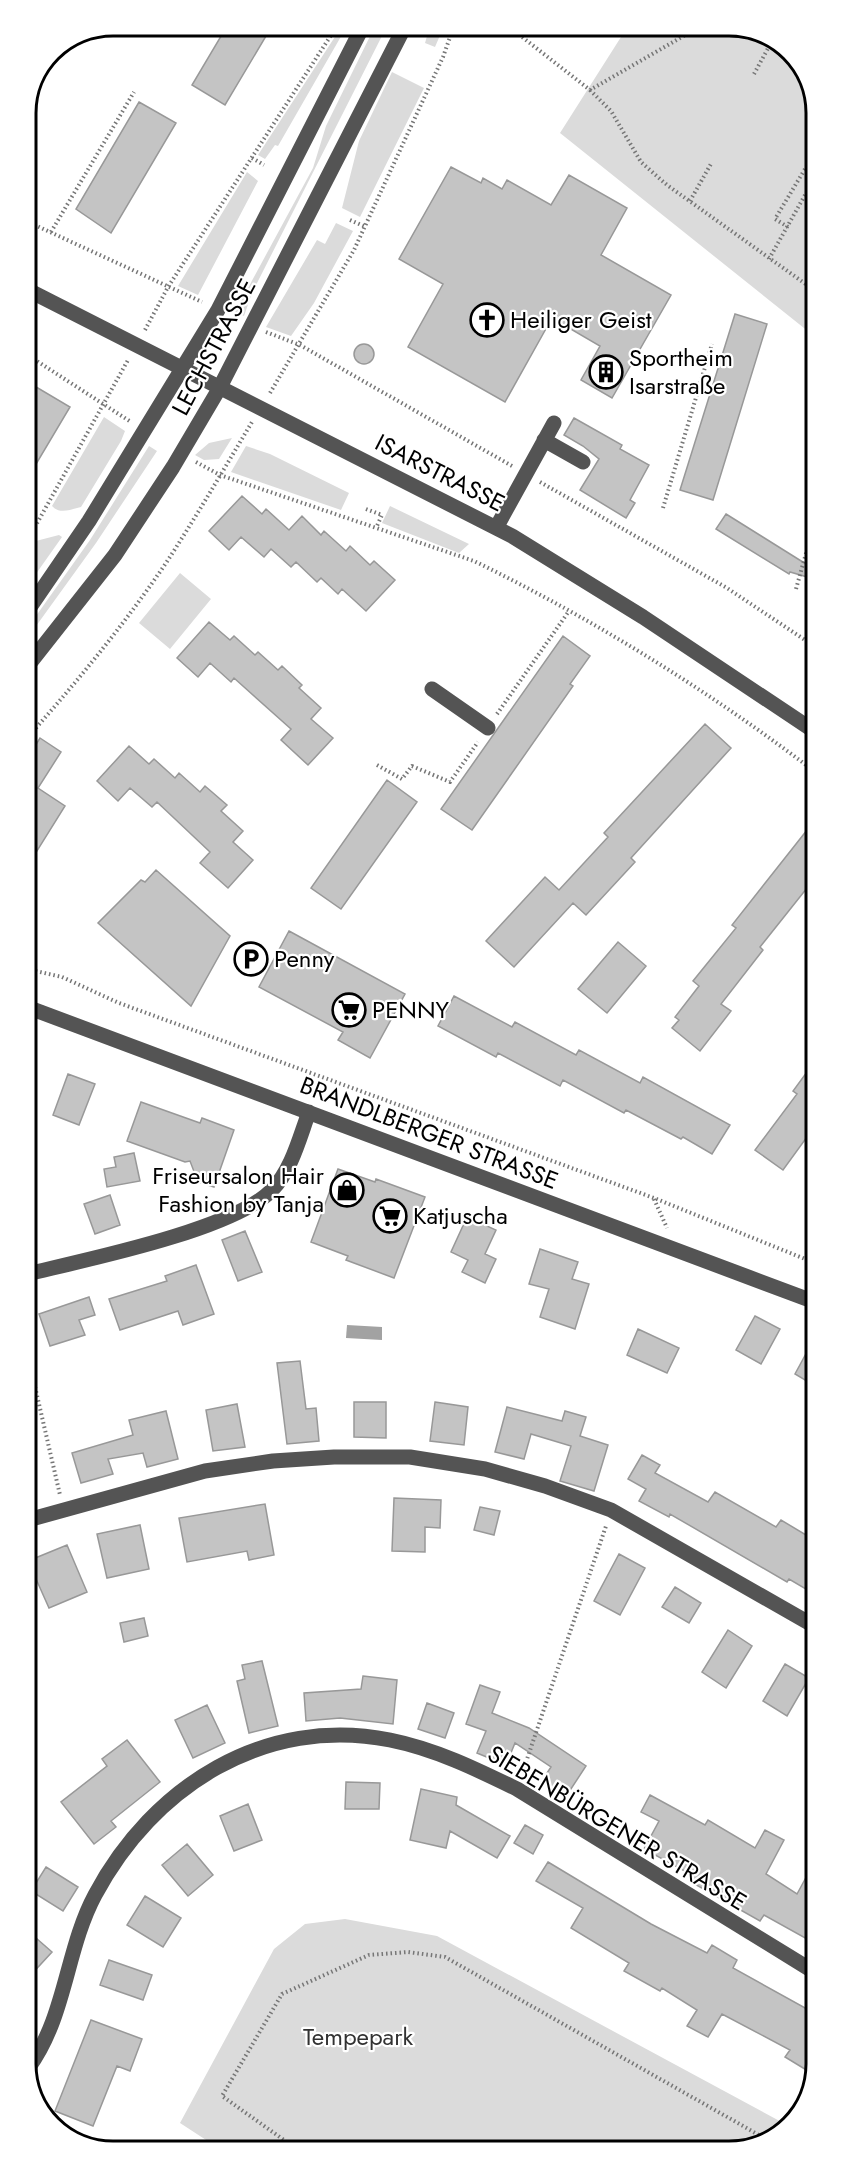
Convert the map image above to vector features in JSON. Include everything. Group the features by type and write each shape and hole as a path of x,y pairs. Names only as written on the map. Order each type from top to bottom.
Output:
{"street":[{"name":"LECHSTRASSE","path":"36,598 89,521 226,295 358,36"},
{"name":"LECHSTRASSE","path":"36,657 91,589 180,455 219,389 400,36"},
{"name":"ISARSTRASSE","path":"36,294 496,528 643,617 806,726"},
{"path":"496,528 554,423"},
{"path":"544,440 583,462"},
{"path":"432,689 488,728"},
{"name":"BRANDLBERGER STRASSE","path":"36,1010 806,1299"},
{"path":"36,1272 140,1246 192,1229 256,1202 272,1190 285,1173 309,1112"},
{"path":"36,1518 205,1471 273,1461 345,1457 410,1457 485,1468 545,1486 611,1510 806,1621"},
{"name":"SIEBENBÜRGENER STRASSE","path":"36,2057 53,2022 76,1945 94,1896 121,1853 168,1802 217,1765 259,1747 303,1738 347,1737 389,1740 468,1765 517,1789 806,1967"}],"path":[{"path":"36,525 168,287 331,36"},
{"path":"36,728 124,622 165,564 300,345 366,226 450,36"},
{"path":"521,36 590,90 611,111 640,162 806,284"},
{"path":"590,90 684,36"},
{"path":"754,74 769,47"},
{"path":"51,232 134,92"},
{"path":"252,158 264,165"},
{"path":"690,201 712,162"},
{"path":"788,227 775,219 806,166"},
{"path":"769,259 806,194"},
{"path":"350,219 366,226"},
{"path":"36,225 168,287"},
{"path":"663,508 712,344"},
{"path":"300,345 727,588 806,641"},
{"path":"36,360 105,403 144,431"},
{"path":"180,455 220,475 474,561 569,611 762,732 806,765"},
{"path":"366,509 382,515 376,528"},
{"path":"796,589 806,553"},
{"path":"36,971 62,977 119,1003 654,1198 806,1259"},
{"path":"36,1392 63,1510"},
{"path":"517,1789 611,1510"},
{"path":"285,2141 222,2096 282,1994 369,1955 408,1952 445,1957 759,2135"}],"green space":[{"path":"335,36 341,36 278,146 275,145 265,159 258,155"},
{"path":"370,36 382,36 252,293 244,316 235,312 313,168 326,126"},
{"path":"427,36 440,36 435,47 425,43"},
{"path":"622,36 744,37 768,46 776,52 796,74 805,103 806,330 560,133"},
{"path":"392,72 424,88 360,217 342,208 359,141"},
{"path":"247,172 258,181 198,295 178,286"},
{"path":"336,223 353,231 314,303 291,336 266,327 317,240 325,244"},
{"path":"104,417 125,431 121,441 81,507 66,511 55,509 52,506"},
{"path":"232,438 219,459 204,460 195,455 209,443"},
{"path":"149,446 157,451 96,543 36,626 36,616 90,540"},
{"path":"246,446 270,454 349,493 341,510 231,472"},
{"path":"390,506 469,544 459,553 382,523"},
{"path":"59,535 62,537 36,574 36,541"},
{"path":"180,573 211,599 170,649 139,623"},
{"name":"Tempepark","path":"345,1919 437,1936 780,2121 768,2131 754,2137 729,2141 208,2141 180,2123 274,1949 305,1924"}],"shaded area":[{"path":"347,1325 382,1327 382,1340 346,1338"}],"building":[{"path":"221,36 266,36 225,105 192,85"},
{"path":"139,102 176,123 111,233 76,209"},
{"path":"451,167 481,183 483,178 502,189 507,180 551,205 569,175 627,208 601,255 671,295 612,398 581,380 600,346 552,318 505,402 408,347 443,284 399,259"},
{"path":"735,314 767,324 713,500 680,490"},
{"path":"360,344 368,344 374,350 374,358 368,364 360,364 354,358 354,350"},
{"path":"36,387 70,407 36,464"},
{"path":"574,418 622,445 620,449 649,465 630,500 635,503 626,518 580,490 599,459 564,435"},
{"path":"242,496 262,514 266,509 289,530 302,516 321,535 324,531 346,551 350,546 370,565 374,561 395,580 366,611 342,589 338,594 321,578 317,582 296,562 291,567 271,549 264,557 241,537 229,550 209,531"},
{"path":"726,514 806,564 806,577 790,572 789,574 716,529"},
{"path":"209,622 230,640 234,636 255,655 258,652 278,670 282,666 302,685 299,688 321,708 311,719 333,738 308,765 281,740 291,729 234,678 231,682 210,663 198,677 177,658"},
{"path":"563,636 590,656 570,684 573,686 472,830 441,809"},
{"path":"705,724 731,748 631,858 635,862 586,915 573,903 514,967 486,941 545,877 559,890 608,837 604,833"},
{"path":"40,738 61,752 38,788 65,806 36,853 36,744"},
{"path":"129,746 149,764 154,759 175,778 179,773 200,792 205,786 227,805 221,811 243,831 233,842 253,860 228,888 200,863 210,852 157,802 152,807 130,788 118,801 97,781"},
{"path":"387,780 417,802 341,909 311,888"},
{"path":"806,831 806,889 760,947 763,950 721,1004 731,1011 700,1051 672,1028 679,1020 675,1017 699,986 693,981 736,928 732,925"},
{"path":"156,870 230,936 191,1006 98,923 141,880 145,882"},
{"name":"PENNY","path":"289,931 405,994 370,1058 338,1040 343,1032 259,987"},
{"path":"618,942 646,966 607,1013 578,989"},
{"path":"454,996 512,1027 515,1022 576,1055 579,1050 640,1083 643,1077 730,1125 712,1154 683,1137 681,1139 626,1110 624,1113 563,1080 560,1086 498,1053 496,1057 438,1026"},
{"path":"806,1073 806,1138 783,1170 755,1150 797,1094 793,1091"},
{"path":"68,1074 95,1084 79,1125 53,1115"},
{"path":"141,1102 200,1123 202,1118 234,1130 214,1187 198,1182 190,1161 185,1162 127,1141"},
{"path":"134,1153 140,1181 107,1187 104,1169 116,1167 114,1157"},
{"path":"338,1169 375,1182 376,1179 425,1197 394,1278 346,1260 348,1256 311,1242"},
{"path":"110,1195 120,1225 95,1234 84,1204"},
{"path":"467,1217 496,1230 485,1254 496,1259 485,1283 462,1272 468,1260 451,1252"},
{"path":"245,1231 262,1272 238,1281 222,1240"},
{"path":"540,1249 578,1262 572,1279 589,1284 575,1329 540,1317 549,1289 529,1284"},
{"path":"196,1265 214,1314 183,1325 178,1311 120,1330 109,1299 167,1281 165,1276"},
{"path":"89,1297 95,1315 79,1320 85,1335 50,1346 39,1314"},
{"path":"755,1316 780,1329 761,1364 736,1350"},
{"path":"638,1329 679,1348 667,1373 627,1355"},
{"path":"806,1354 806,1381 795,1374"},
{"path":"300,1361 306,1409 316,1408 319,1441 287,1444 277,1363"},
{"path":"354,1402 386,1402 386,1438 354,1437"},
{"path":"435,1402 468,1407 464,1445 430,1441"},
{"path":"237,1404 245,1447 213,1451 206,1410"},
{"path":"507,1407 562,1421 565,1411 586,1417 580,1436 608,1445 594,1491 560,1481 571,1446 531,1434 524,1459 495,1452"},
{"path":"166,1411 178,1459 147,1467 143,1453 108,1459 113,1474 81,1483 72,1453 133,1435 129,1420"},
{"path":"642,1455 660,1465 655,1473 708,1502 715,1492 776,1527 781,1520 806,1535 806,1589 789,1579 787,1582 670,1514 669,1517 639,1501 646,1489 628,1479"},
{"path":"394,1498 441,1500 440,1528 425,1527 425,1552 392,1551"},
{"path":"265,1504 274,1555 249,1560 247,1551 187,1562 179,1518"},
{"path":"480,1507 500,1511 494,1535 474,1530"},
{"path":"140,1525 149,1569 107,1578 97,1534"},
{"path":"67,1545 87,1592 49,1608 36,1579 36,1558"},
{"path":"619,1554 645,1568 620,1615 594,1601"},
{"path":"675,1587 701,1603 689,1623 662,1607"},
{"path":"144,1618 148,1636 124,1642 120,1623"},
{"path":"728,1630 752,1646 726,1688 702,1672"},
{"path":"262,1661 278,1726 249,1733 237,1681 245,1679 242,1665"},
{"path":"785,1664 806,1676 806,1683 787,1716 763,1701"},
{"path":"363,1676 397,1680 393,1724 340,1718 306,1721 304,1693 361,1689"},
{"path":"480,1685 500,1692 492,1713 529,1728 586,1766 565,1798 541,1782 551,1767 515,1743 506,1765 477,1753 486,1731 466,1724"},
{"path":"427,1703 454,1713 445,1738 418,1729"},
{"path":"207,1705 225,1743 193,1758 175,1720"},
{"path":"127,1740 160,1782 111,1821 116,1827 94,1844 61,1802 107,1766 102,1759"},
{"path":"346,1782 380,1783 379,1809 345,1809"},
{"path":"421,1789 457,1797 456,1805 510,1836 497,1858 450,1831 446,1848 410,1840"},
{"path":"650,1795 705,1825 708,1820 755,1848 765,1830 784,1840 766,1874 797,1894 806,1877 806,1938 764,1915 760,1921 691,1882 694,1876 644,1849 659,1821 641,1812"},
{"path":"248,1804 262,1840 234,1851 220,1816"},
{"path":"525,1825 543,1835 533,1854 514,1843"},
{"path":"187,1844 213,1875 188,1896 162,1865"},
{"path":"548,1862 651,1924 707,1953 712,1945 737,1960 733,1968 806,2008 805,2069 785,2057 790,2050 722,2014 708,2037 687,2026 697,2010 662,1988 660,1991 624,1971 629,1963 571,1928 583,1908 536,1881"},
{"path":"46,1867 78,1887 63,1911 36,1894 36,1883"},
{"path":"145,1896 181,1918 163,1947 127,1925"},
{"path":"36,1938 52,1952 36,1969"},
{"path":"109,1960 152,1975 143,2000 100,1985"},
{"path":"91,2020 142,2039 130,2071 117,2066 93,2126 55,2111"}],"place":[{"name":"Heiliger Geist","path":"487,320"},
{"name":"Sportheim Isarstraße","path":"606,372"},
{"name":"Penny","path":"251,959"},
{"name":"PENNY","path":"349,1010"},
{"name":"Friseursalon Hair Fashion by Tanja","path":"347,1190"},
{"name":"Katjuscha","path":"390,1216"}]}
